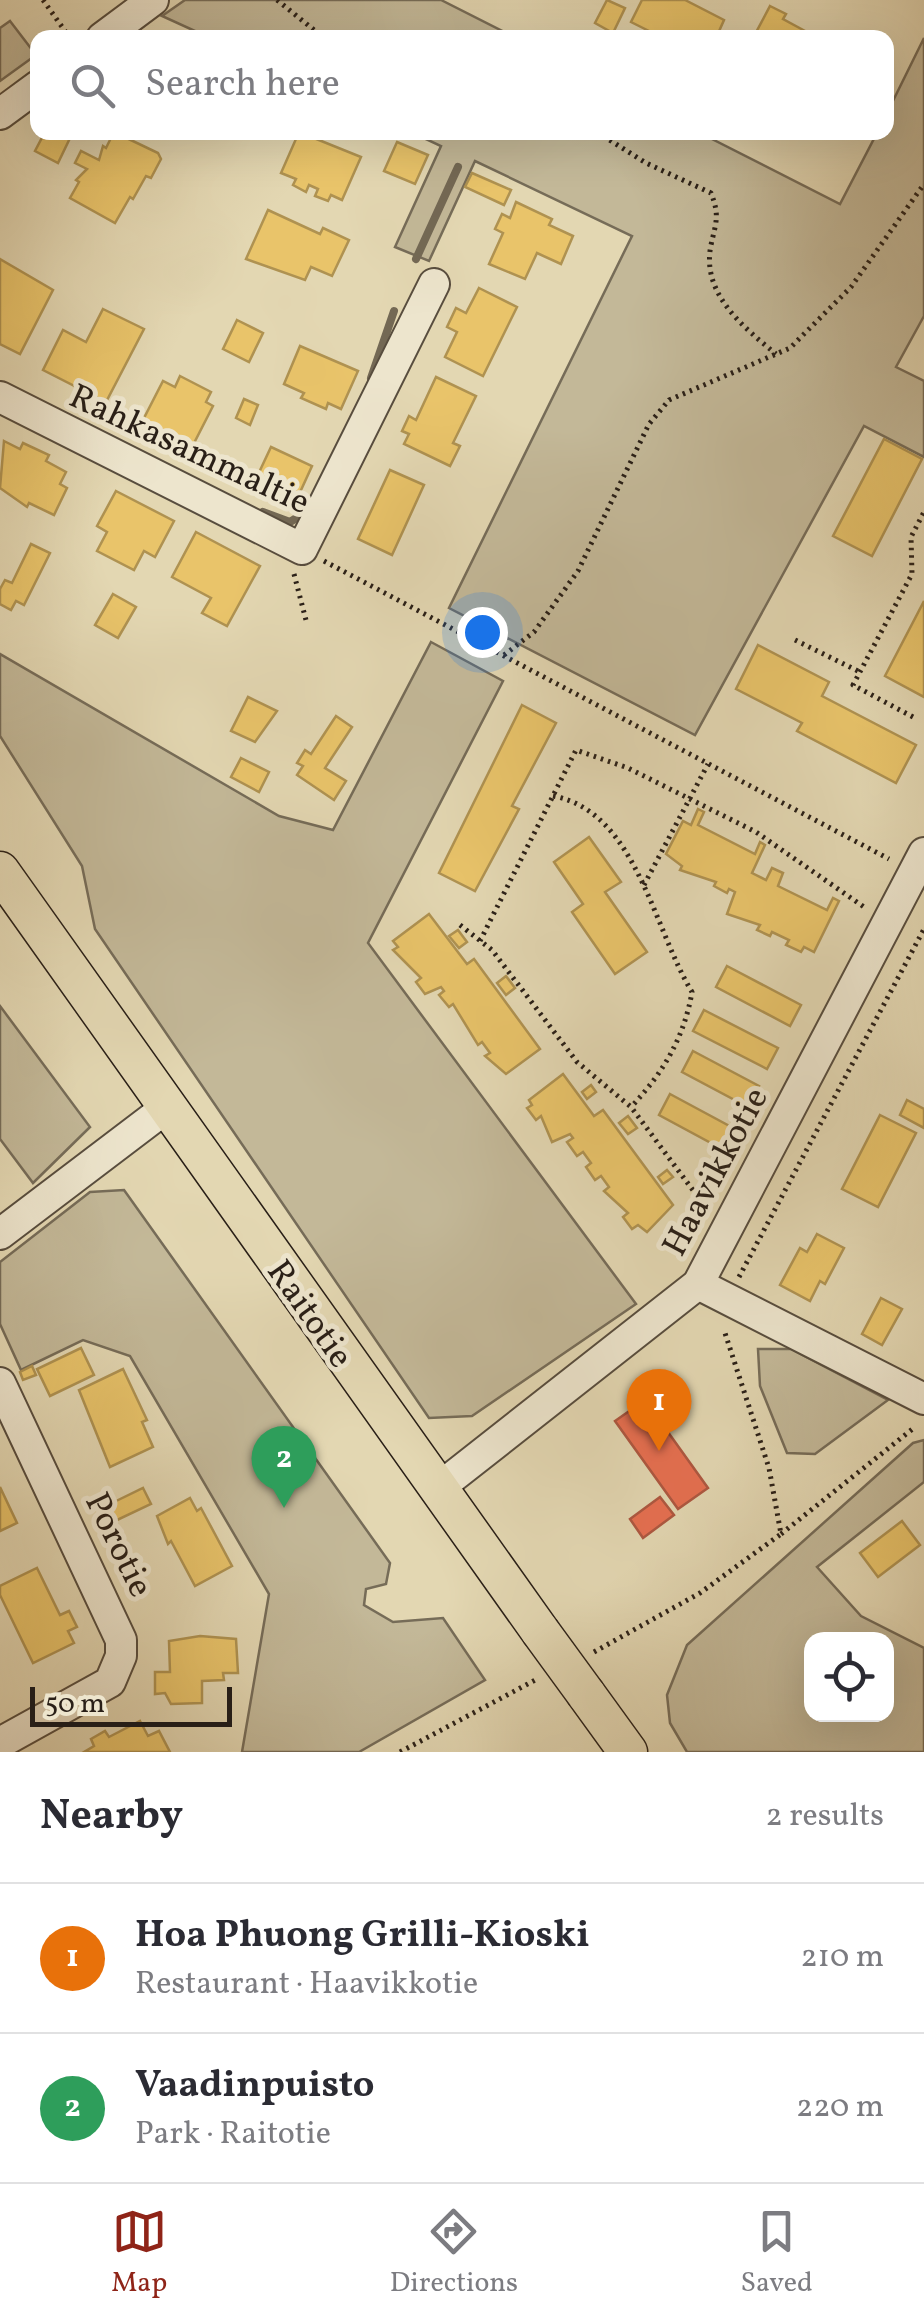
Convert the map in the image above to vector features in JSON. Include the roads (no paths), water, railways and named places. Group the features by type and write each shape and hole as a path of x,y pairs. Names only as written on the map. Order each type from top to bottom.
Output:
{"main road":[{"name":"Raitotie","path":"0,871 436,1490 628,1752"}],"street":[{"path":"113,30 154,0"},
{"path":"0,114 30,92"},
{"name":"Rahkasammaltie","path":"0,398 302,550 434,284"},
{"name":"Haavikkotie","path":"436,1490 698,1284 888,920 917,875"},
{"path":"0,1234 166,1108"},
{"path":"698,1284 924,1399"},
{"name":"Porotie","path":"0,1383 118,1624 122,1640 121,1656 110,1682 0,1743"}],"waterway":[{"path":"416,259 458,167"},
{"path":"371,378 394,311"},
{"path":"263,512 290,522 306,512"}],"place":[{"name":"Hoa Phuong Grilli-Kioski","path":"659,1451"},
{"name":"Vaadinpuisto","path":"284,1508"}]}
